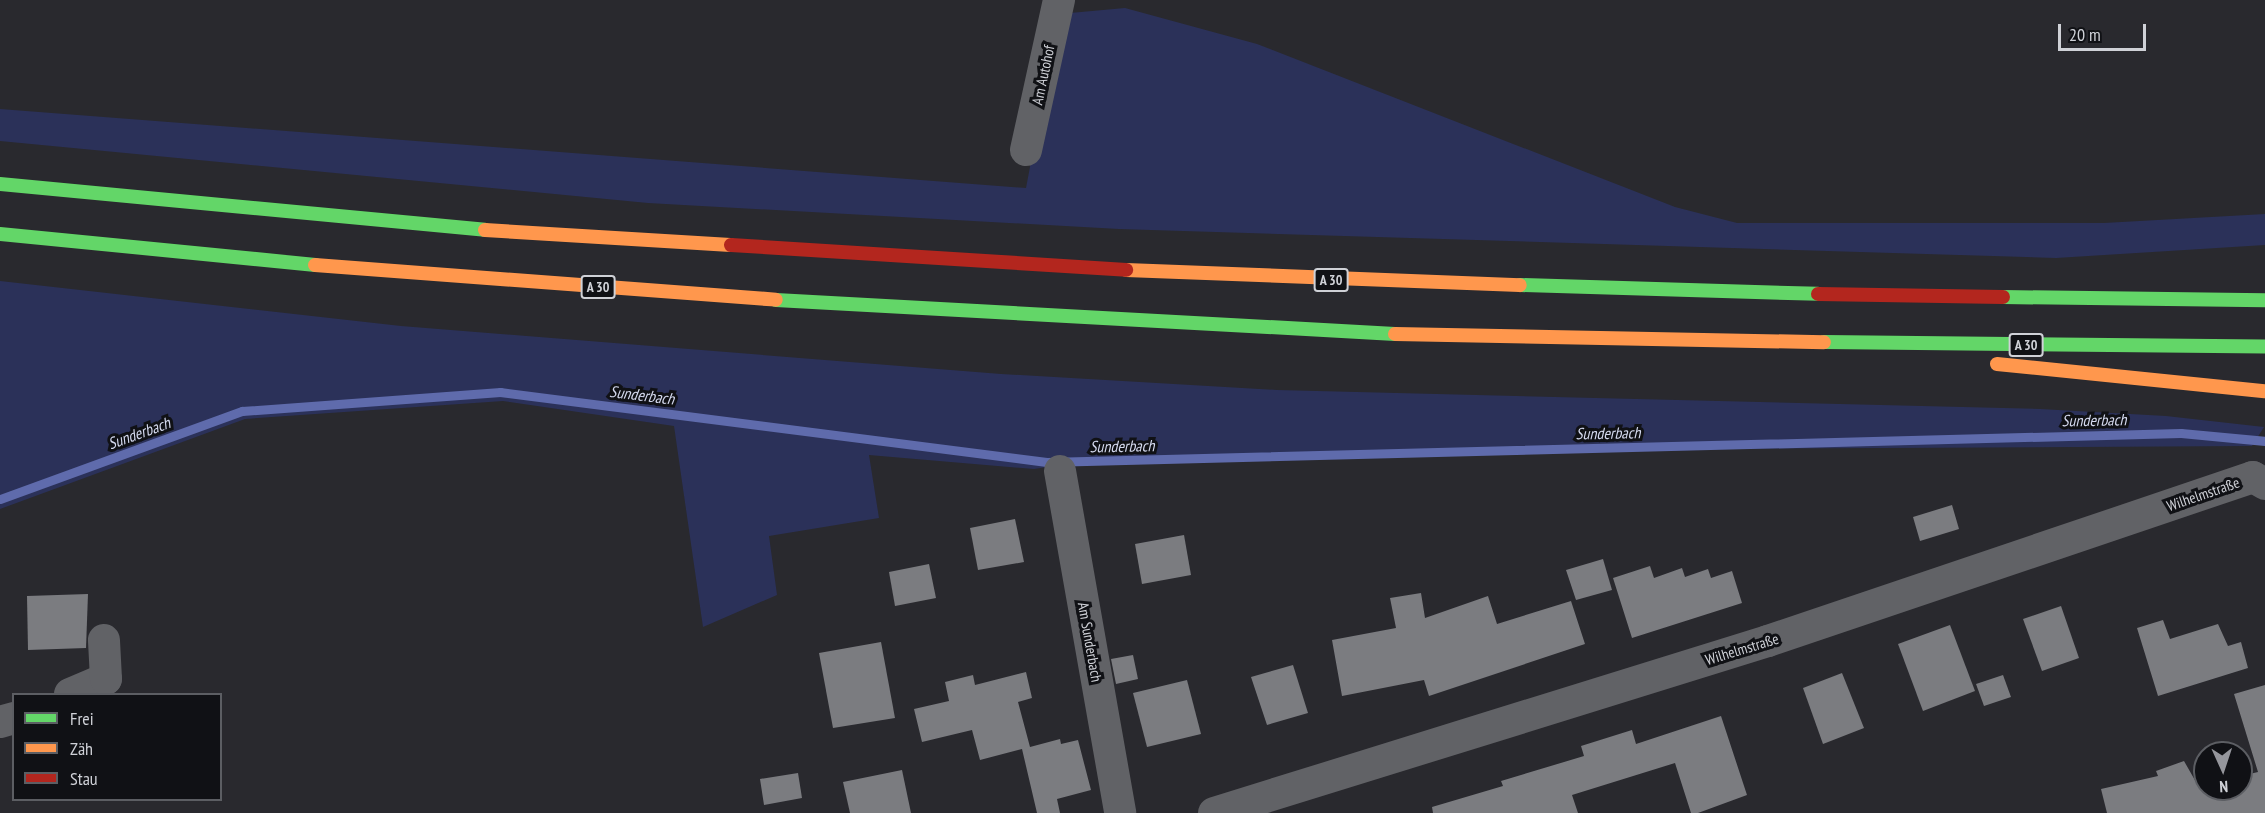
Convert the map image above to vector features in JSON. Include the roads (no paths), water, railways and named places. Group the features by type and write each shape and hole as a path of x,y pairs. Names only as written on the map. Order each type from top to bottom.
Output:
{"highway":[{"name":"A 30","path":"0,184 484,230 1191,275 1786,294 2265,300"},
{"name":"A 30","path":"0,234 329,266 784,301 1487,338 2265,347"},
{"path":"1786,343 1950,359"},
{"path":"1985,363 2265,391"}],"street":[{"name":"Am Autohof","path":"1026,150 1059,0"},
{"name":"Am Sunderbach","path":"1060,471 1120,813"},
{"name":"Wilhelmstraße","path":"1214,813 1768,641 2253,477 2265,484"},
{"path":"73,693 106,680 104,640"}],"waterway":[{"name":"Sunderbach","path":"0,499 242,411 500,392 1047,462 2181,433 2265,441"}]}
